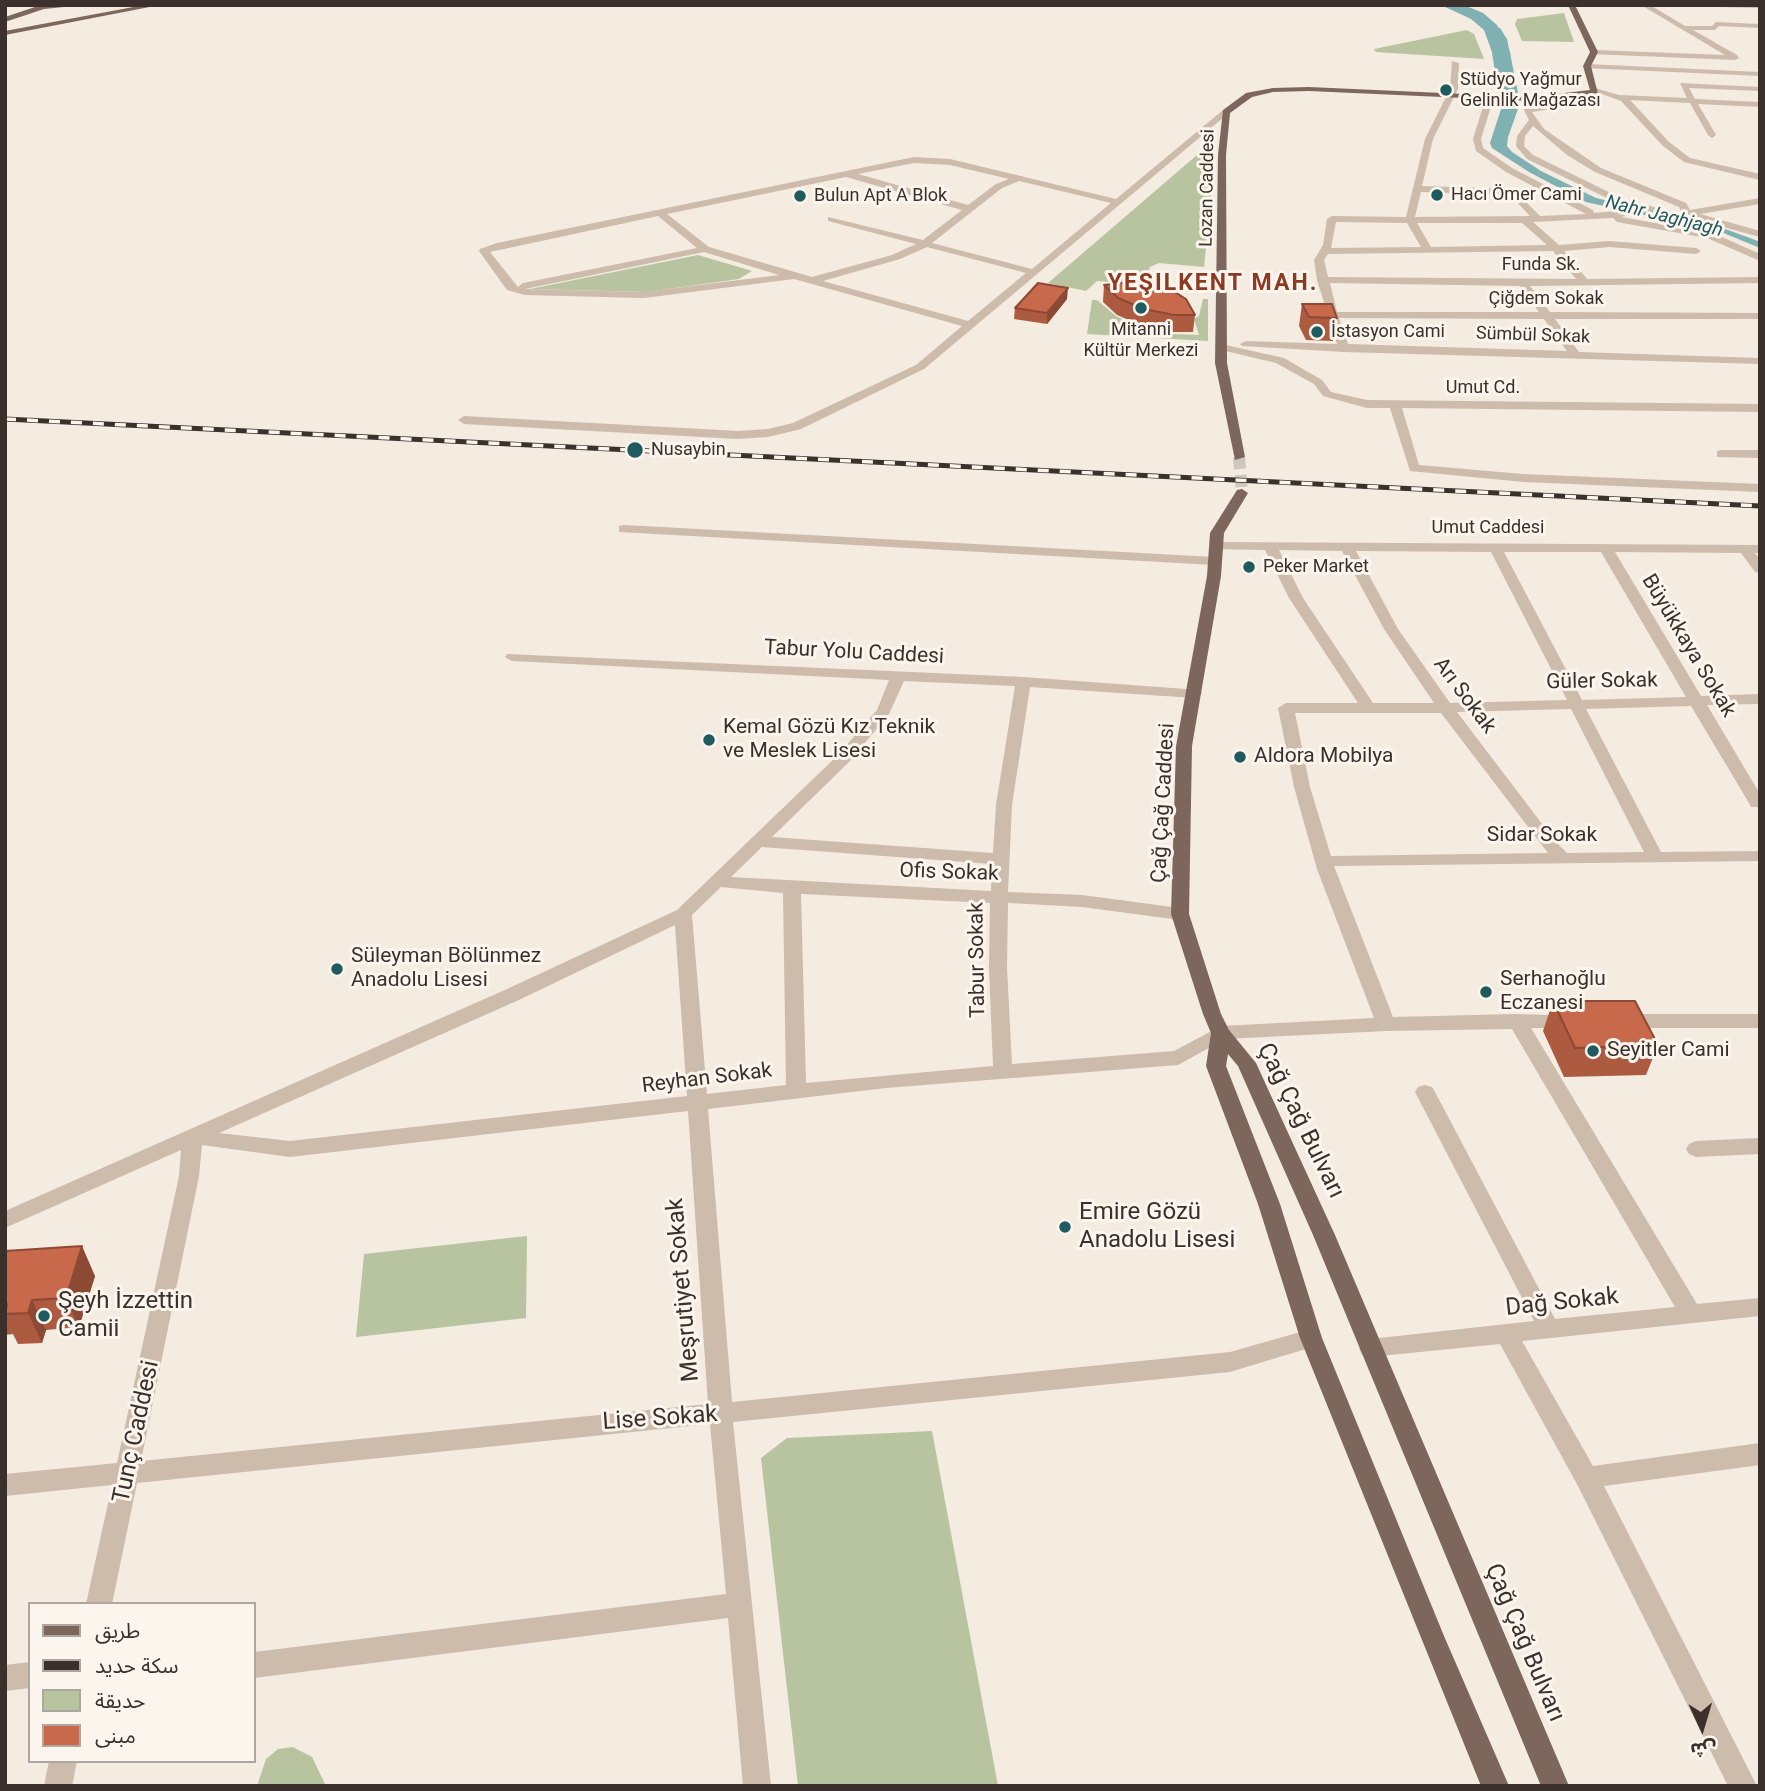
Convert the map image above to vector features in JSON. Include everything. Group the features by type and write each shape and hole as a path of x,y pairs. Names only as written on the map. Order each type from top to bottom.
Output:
{"main road":[{"path":"5,20 43,6 82,5"},
{"path":"5,33 93,15 114,8 156,5"},
{"path":"1571,5 1594,52 1587,66 1595,90 1573,96"},
{"path":"43,6 57,13 93,15"},
{"name":"Lozan Caddesi","path":"1239,457 1221,363 1222,155 1226,112 1249,95 1273,90 1309,89 1531,99 1573,96"},
{"name":"Çağ Çağ Caddesi","path":"1221,1033 1212,1014 1180,915 1184,746 1216,554 1217,533 1242,493"},
{"name":"Çağ Çağ Bulvarı","path":"1221,1033 1216,1066 1269,1204 1311,1338 1431,1636 1495,1786"},
{"name":"Çağ Çağ Bulvarı","path":"1221,1033 1246,1063 1324,1235 1555,1786"}],"street":[{"path":"1644,5 1668,17 1680,28 1747,63"},
{"path":"1720,5 1760,6"},
{"path":"1680,28 1715,28 1716,23 1760,26"},
{"path":"1646,46 1760,88"},
{"path":"1594,52 1747,63"},
{"path":"1428,251 1409,219 1429,139 1447,99 1452,96 1455,63"},
{"path":"1587,66 1760,74"},
{"path":"1712,135 1683,85 1760,88"},
{"path":"1595,90 1619,97 1760,105"},
{"path":"1573,96 1555,106 1526,110 1541,131 1570,153 1598,170 1683,205 1686,214"},
{"path":"1494,97 1477,139 1479,149 1529,181 1596,215 1710,235 1760,258"},
{"path":"1619,97 1687,160 1760,177"},
{"path":"464,420 738,435 768,433 797,426 920,367 1226,112"},
{"path":"1533,120 1521,136 1520,146 1530,157 1616,199 1760,234"},
{"path":"792,276 644,295 541,294 511,288 485,255 486,249 925,159 950,162 1117,202"},
{"path":"846,174 970,209"},
{"path":"810,281 896,257 923,245 999,186 1016,179"},
{"path":"1416,189 1513,192 1535,217"},
{"path":"1686,214 1760,201"},
{"path":"1344,349 1322,280 1319,260 1328,245 1332,219 1523,218 1614,215 1656,209"},
{"path":"660,214 705,249 969,325"},
{"path":"1523,218 1556,248 1584,282"},
{"path":"831,219 1033,272"},
{"path":"1324,251 1556,248 1609,244 1696,251"},
{"path":"511,288 705,249"},
{"name":"Funda Sk.","path":"1322,280 1523,283 1760,280"},
{"path":"1523,283 1575,354"},
{"name":"Çiğdem Sokak","path":"1332,315 1760,316"},
{"name":"Sümbül Sokak","path":"1221,345 1760,360"},
{"name":"Umut Cd.","path":"1221,345 1280,360 1318,382 1326,394 1341,399 1395,405 1760,408"},
{"path":"1395,405 1414,468 1523,478 1760,488"},
{"path":"1721,454 1760,454"},
{"name":"Umut Caddesi","path":"624,529 1216,554 1270,546 1752,549"},
{"path":"1270,546 1296,598 1368,707"},
{"name":"Arı Sokak","path":"1347,547 1391,629 1445,708 1549,845 1564,859"},
{"path":"1495,547 1656,858"},
{"name":"Büyükkaya Sokak","path":"1605,547 1757,803"},
{"path":"1752,549 1760,569"},
{"name":"Tabur Yolu Caddesi","path":"512,657 1194,693"},
{"path":"5,1220 514,994 683,914 843,759 884,711 898,676"},
{"name":"Tabur Sokak","path":"1003,1071 998,968 999,897 1004,805 1023,682"},
{"name":"Güler Sokak","path":"1324,861 1302,786 1286,708 1445,708 1760,699"},
{"path":"757,841 1002,859"},
{"name":"Sidar Sokak","path":"1324,861 1760,856"},
{"path":"1324,861 1386,1024"},
{"name":"Ofis Sokak","path":"716,881 793,888 1082,901 1180,915"},
{"path":"793,888 796,1092"},
{"name":"Meşrutiyet Sokak","path":"683,914 721,1415 757,1786"},
{"path":"1517,1021 1692,1315"},
{"path":"1221,1033 1386,1024 1584,1021"},
{"path":"1611,1021 1760,1021"},
{"name":"Reyhan Sokak","path":"193,1135 224,1142 290,1149 796,1092 1003,1071 1178,1058 1221,1033"},
{"path":"1425,1092 1550,1331"},
{"name":"Tunç Caddesi","path":"99,1602 189,1176 193,1135"},
{"path":"1696,1149 1760,1146"},
{"name":"Dağ Sokak","path":"1370,1348 1760,1307"},
{"path":"1507,1335 1587,1478 1743,1786"},
{"name":"Lise Sokak","path":"5,1485 556,1427 721,1415 1230,1362 1311,1338"},
{"path":"1587,1478 1760,1454"},
{"path":"256,1665 740,1604"},
{"path":"5,1678 28,1675"},
{"path":"58,1786 63,1763"}],"green space":[{"path":"1564,13 1574,42 1522,41 1515,24 1517,19"},
{"path":"1467,30 1474,34 1484,59 1376,52 1374,49"},
{"path":"1197,155 1215,157 1204,267 1159,263 1150,267 1144,284 1097,281 1086,291 1048,283"},
{"path":"698,255 752,271 739,279 647,292 530,289"},
{"path":"1203,299 1208,299 1208,341 1087,334 1092,300 1097,300 1116,316 1137,327 1171,334 1199,335 1194,319 1199,316"},
{"path":"527,1236 526,1318 356,1337 364,1254"},
{"path":"932,1431 998,1786 798,1786 761,1458 787,1438"},
{"path":"293,1747 312,1757 326,1786 257,1786 266,1759 278,1749"}],"water":[{"path":"1486,24 1500,28 1507,39 1518,93 1518,109 1507,146 1512,152 1541,171 1596,198 1717,226 1758,241 1760,248 1721,232 1586,202 1529,172 1492,148 1490,143 1503,103"}],"building":[{"path":"1154,279 1186,299 1195,315 1174,315 1144,309 1118,298 1104,285"},
{"path":"1038,283 1068,288 1047,313 1015,308"},
{"path":"1302,304 1332,304 1337,318 1309,317"},
{"path":"1553,1001 1635,1001 1658,1045 1575,1048"},
{"path":"82,1246 66,1298 32,1300 28,1313 5,1314 5,1251"}],"waterway":[{"name":"Nahr Jaghjagh","path":"1449,5 1477,16 1491,28 1501,52 1504,72"}],"tunnel":[{"path":"1239,457 1242,493"}],"railway":[{"path":"5,419 1760,506"}],"place":[{"name":"Stüdyo Yağmur Gelinlik Mağazası","path":"1446,90"},
{"name":"Hacı Ömer Cami","path":"1437,195"},
{"name":"Bulun Apt A Blok","path":"800,196"},
{"name":"Mitanni Kültür Merkezi","path":"1141,308"},
{"name":"İstasyon Cami","path":"1317,332"},
{"name":"Nusaybin","path":"635,450"},
{"name":"Peker Market","path":"1249,567"},
{"name":"Kemal Gözü Kız Teknik ve Meslek Lisesi","path":"709,740"},
{"name":"Aldora Mobilya","path":"1240,757"},
{"name":"Süleyman Bölünmez Anadolu Lisesi","path":"337,969"},
{"name":"Serhanoğlu Eczanesi","path":"1486,992"},
{"name":"Seyitler Cami","path":"1593,1051"},
{"name":"Emire Gözü Anadolu Lisesi","path":"1065,1227"},
{"name":"Şeyh İzzettin Camii","path":"44,1316"}],"district":[{"name":"YEŞILKENT MAH.","path":"1213,284"}]}
